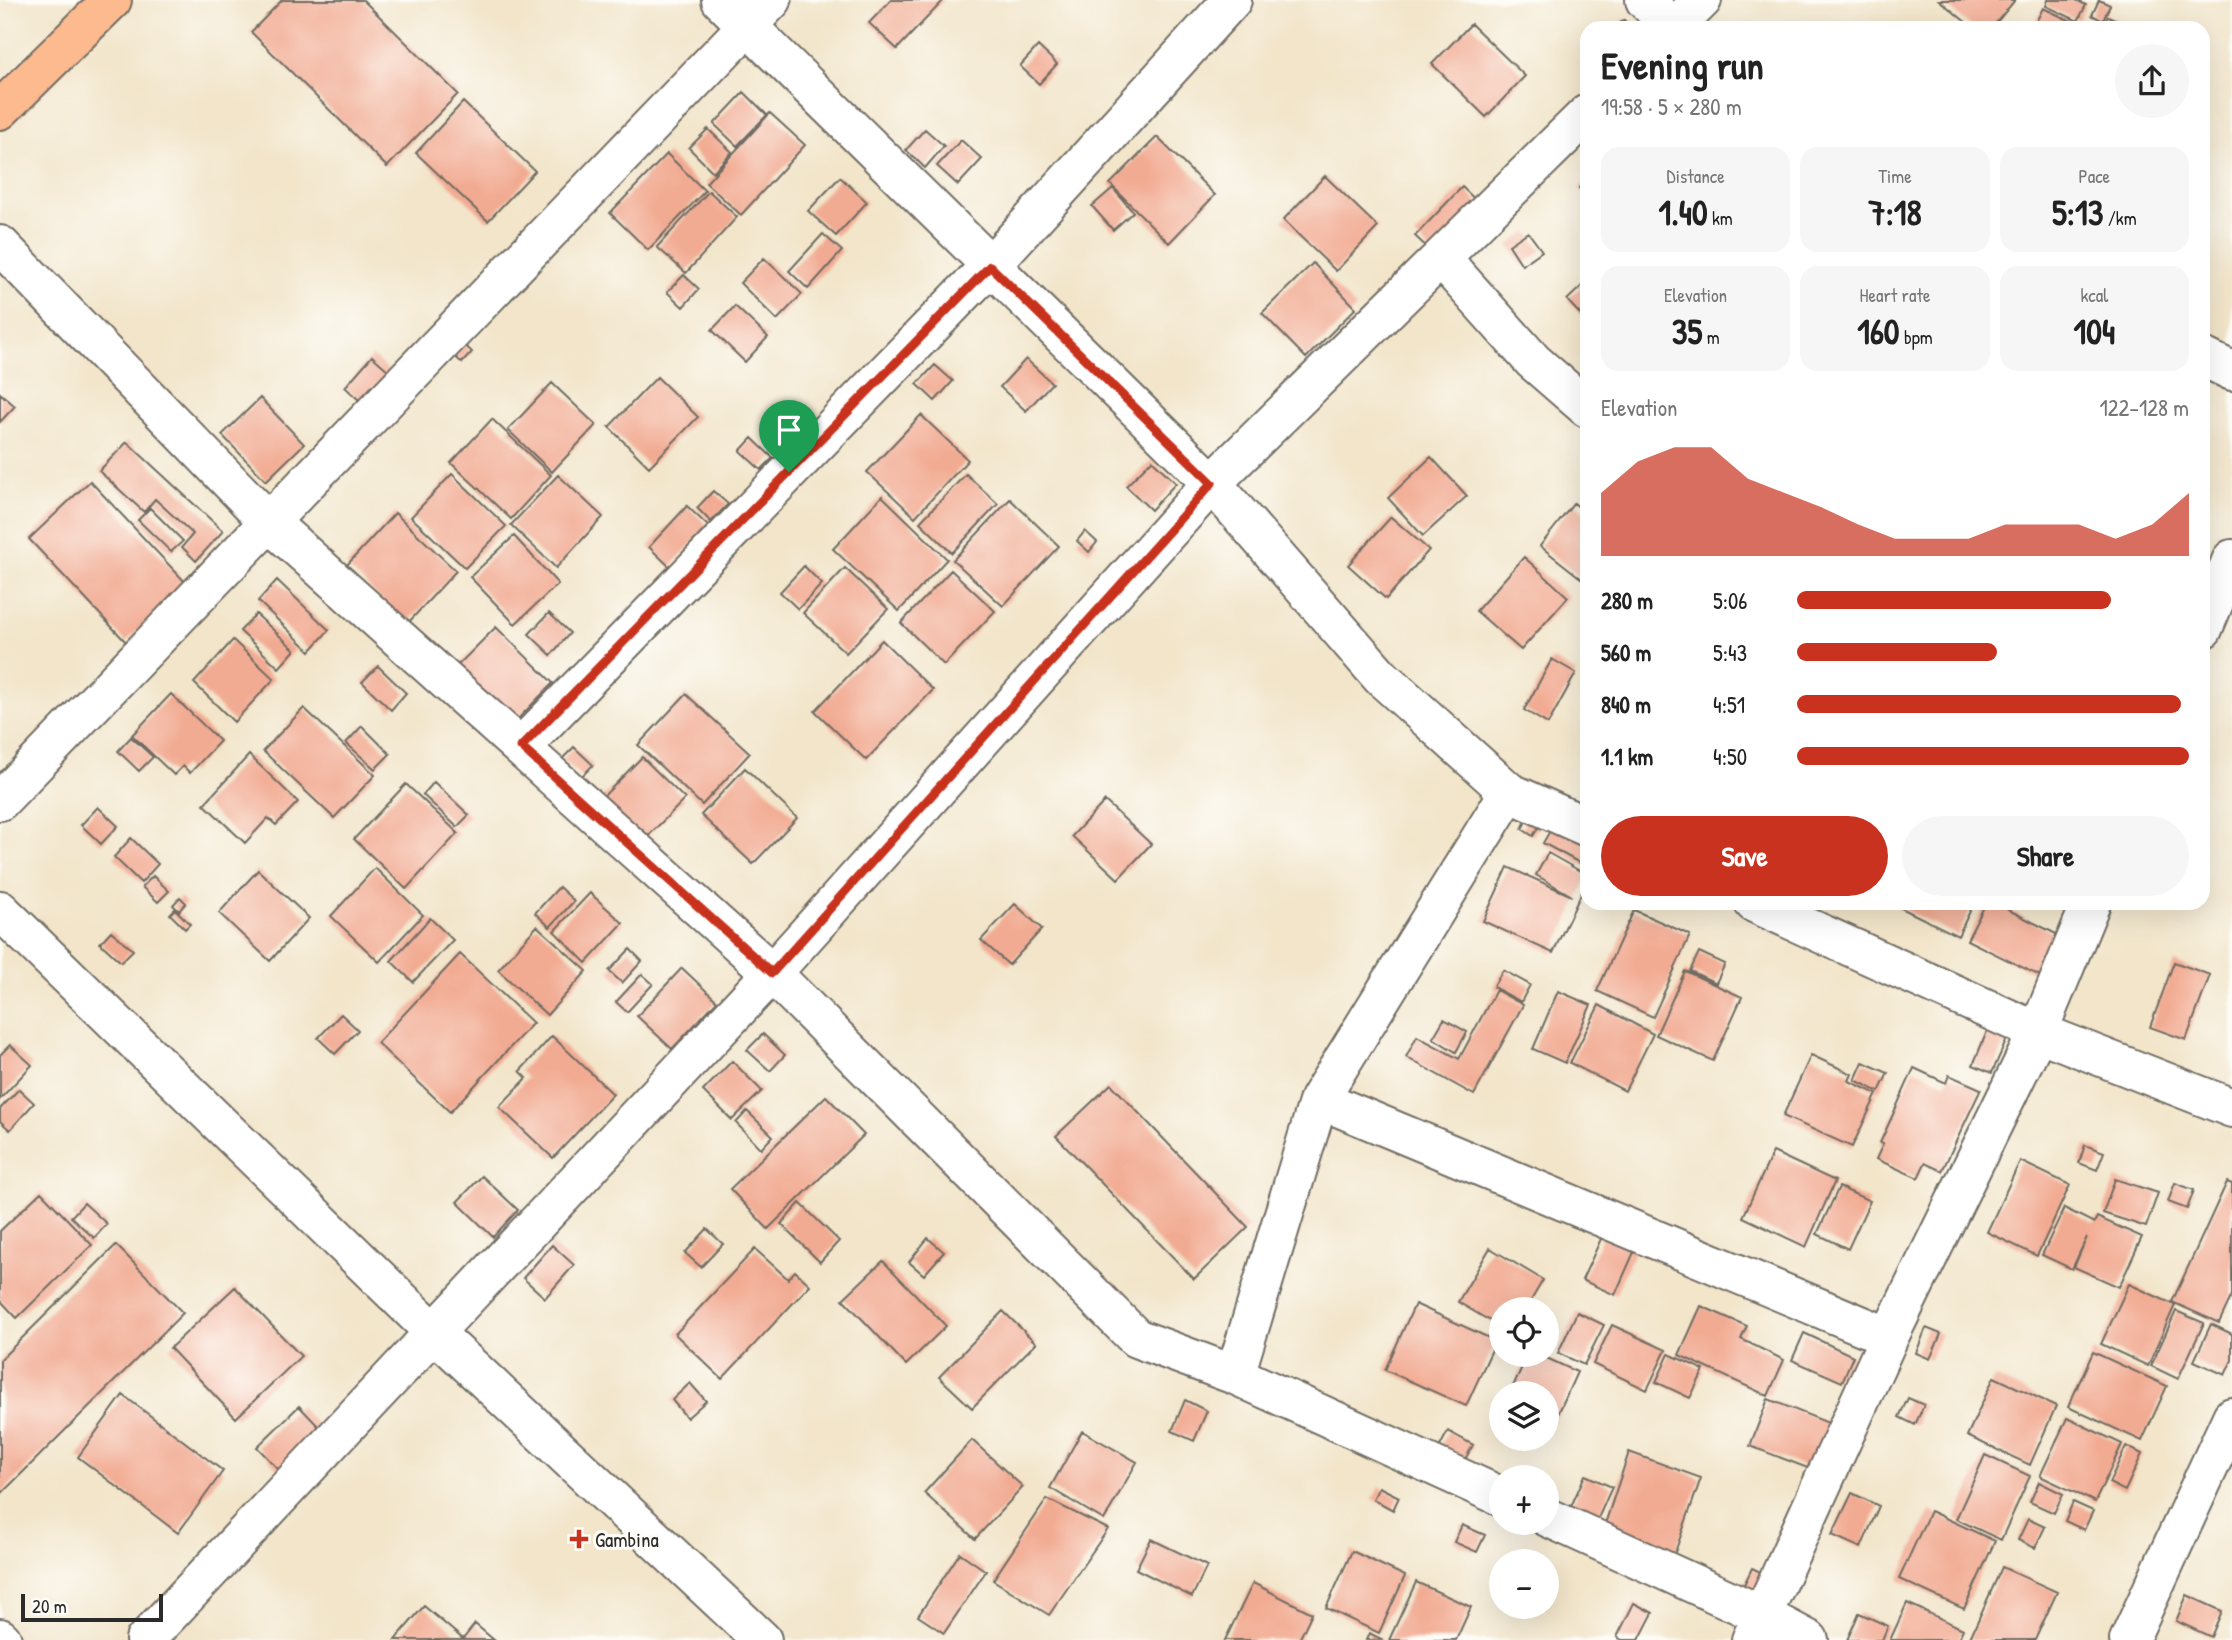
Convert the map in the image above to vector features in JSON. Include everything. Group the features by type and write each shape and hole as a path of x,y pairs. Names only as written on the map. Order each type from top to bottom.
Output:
{"main road":[{"path":"0,110 112,0"}],"street":[{"path":"720,0 760,13 990,266 1212,483 1381,677 1509,792 1580,824"},
{"path":"521,747 990,266 1233,0"},
{"path":"1645,0 1666,21"},
{"path":"1680,21 1702,0"},
{"path":"0,801 760,13"},
{"path":"145,1640 772,973 1212,483 1580,121"},
{"path":"0,245 269,522 772,973 1136,1338 1235,1375 1489,1491"},
{"path":"1441,258 1534,361 1580,402"},
{"path":"2210,360 2232,371"},
{"path":"2210,612 2232,559"},
{"path":"1235,1375 1319,1098 1509,792"},
{"path":"0,910 435,1333 762,1640"},
{"path":"1769,910 2038,1032 2232,1108"},
{"path":"1756,1628 1889,1336 2038,1032 2088,910"},
{"path":"1319,1098 1889,1336"},
{"path":"2129,1640 2232,1417"},
{"path":"1559,1523 1756,1628 1810,1640"}],"building":[{"path":"282,0 363,0 458,94 387,167 251,32"},
{"path":"891,0 944,0 897,49 869,23"},
{"path":"1939,0 2015,0 1998,21 1964,21"},
{"path":"2048,0 2076,0 2086,5 2078,21 2046,6"},
{"path":"2099,0 2110,5 2103,21 2092,15"},
{"path":"2043,8 2071,21 2036,21"},
{"path":"2108,16 2119,21 2106,21"},
{"path":"1471,24 1525,76 1486,117 1432,64"},
{"path":"1038,46 1057,64 1039,84 1020,66"},
{"path":"744,92 767,115 737,146 714,124"},
{"path":"463,102 535,171 488,221 416,153"},
{"path":"770,113 805,145 741,215 706,183"},
{"path":"708,129 732,152 713,172 689,148"},
{"path":"925,129 944,146 925,168 906,150"},
{"path":"1157,137 1215,195 1169,243 1110,184"},
{"path":"961,140 982,159 958,185 937,166"},
{"path":"667,154 705,191 648,250 610,213"},
{"path":"1325,176 1378,227 1336,271 1283,220"},
{"path":"840,177 867,202 836,236 808,211"},
{"path":"1462,187 1483,207 1436,256 1415,236"},
{"path":"1113,188 1133,212 1113,230 1092,206"},
{"path":"709,191 737,217 686,273 657,247"},
{"path":"1528,232 1542,251 1522,265 1509,245"},
{"path":"823,234 842,251 808,289 789,271"},
{"path":"764,258 802,294 777,320 740,283"},
{"path":"1313,263 1356,308 1306,358 1262,313"},
{"path":"684,275 699,289 683,307 667,292"},
{"path":"1580,288 1580,314 1567,300"},
{"path":"735,306 768,337 745,362 712,330"},
{"path":"456,337 472,352 462,363 446,348"},
{"path":"372,356 389,371 361,402 345,387"},
{"path":"1026,359 1052,383 1026,411 1000,387"},
{"path":"935,365 953,381 935,401 917,384"},
{"path":"657,377 698,417 649,467 609,427"},
{"path":"552,383 596,425 552,472 508,430"},
{"path":"0,393 15,406 0,422"},
{"path":"260,398 304,444 266,481 222,435"},
{"path":"921,415 968,460 915,517 867,472"},
{"path":"492,419 551,475 511,519 451,463"},
{"path":"752,438 773,458 761,470 740,451"},
{"path":"127,442 223,531 196,561 182,547 193,534 155,499 144,512 99,471"},
{"path":"1431,457 1467,496 1423,536 1388,498"},
{"path":"1152,460 1176,483 1151,510 1126,486"},
{"path":"452,474 506,526 465,568 411,517"},
{"path":"966,474 998,504 952,553 920,522"},
{"path":"558,475 603,517 556,568 511,525"},
{"path":"90,481 187,584 126,642 29,539"},
{"path":"713,491 728,504 711,522 697,508"},
{"path":"882,496 947,559 899,611 833,549"},
{"path":"1010,499 1059,546 1003,606 953,560"},
{"path":"1574,503 1580,508 1580,577 1540,546"},
{"path":"687,506 708,526 670,567 649,547"},
{"path":"150,508 183,541 171,552 138,520"},
{"path":"395,513 456,571 407,624 346,566"},
{"path":"1391,517 1429,550 1386,599 1348,565"},
{"path":"1085,531 1097,542 1089,552 1077,541"},
{"path":"514,536 558,584 515,624 470,577"},
{"path":"1524,557 1568,597 1521,650 1476,611"},
{"path":"804,566 822,584 798,609 780,592"},
{"path":"845,568 888,609 846,653 803,613"},
{"path":"951,570 995,611 944,665 901,623"},
{"path":"277,580 329,630 310,651 258,601"},
{"path":"549,613 570,633 551,655 529,634"},
{"path":"256,614 295,650 279,668 240,631"},
{"path":"496,627 553,683 509,728 451,672"},
{"path":"233,640 274,679 234,722 194,683"},
{"path":"882,640 933,690 866,760 815,711"},
{"path":"1552,659 1576,673 1548,724 1524,710"},
{"path":"378,666 406,693 391,710 362,682"},
{"path":"171,694 220,741 190,773 183,766 174,775 132,735"},
{"path":"686,694 750,753 702,805 638,745"},
{"path":"304,708 375,775 334,818 263,751"},
{"path":"362,726 390,754 375,769 346,743"},
{"path":"131,737 153,757 139,771 118,751"},
{"path":"574,747 593,765 581,777 562,759"},
{"path":"249,755 298,802 276,825 268,818 245,843 204,804"},
{"path":"642,757 685,799 637,847 595,805"},
{"path":"745,768 797,818 753,864 701,815"},
{"path":"434,782 469,815 457,827 423,795"},
{"path":"406,784 458,833 406,889 354,839"},
{"path":"1105,801 1151,844 1118,879 1072,836"},
{"path":"98,807 118,826 101,844 81,825"},
{"path":"1527,819 1539,826 1533,836 1522,829"},
{"path":"1555,822 1580,835 1580,863 1543,843"},
{"path":"131,838 158,864 141,883 114,857"},
{"path":"1548,853 1580,871 1580,896 1553,953 1483,921 1508,867 1572,896 1536,875"},
{"path":"375,868 423,915 379,962 331,916"},
{"path":"258,870 309,918 270,961 219,913"},
{"path":"153,876 169,891 158,902 142,887"},
{"path":"559,887 574,901 550,927 535,913"},
{"path":"590,893 623,923 586,963 554,931"},
{"path":"180,897 186,903 179,911 173,905"},
{"path":"1015,904 1042,929 1009,965 981,940"},
{"path":"175,909 190,924 185,929 170,914"},
{"path":"1634,910 1690,935 1653,1017 1597,991"},
{"path":"1905,910 1971,910 1958,936"},
{"path":"1982,910 2009,910 2062,937 2042,977 1967,940"},
{"path":"430,918 453,940 413,982 391,961"},
{"path":"537,926 587,971 547,1015 498,970"},
{"path":"111,931 133,950 121,962 100,943"},
{"path":"630,949 642,961 622,983 609,971"},
{"path":"1699,952 1725,964 1716,983 1690,971"},
{"path":"460,954 533,1023 450,1112 377,1043"},
{"path":"2174,962 2210,975 2186,1040 2150,1027"},
{"path":"682,968 717,1001 672,1049 637,1016"},
{"path":"1503,970 1530,985 1521,1002 1493,987"},
{"path":"1685,971 1742,997 1713,1061 1656,1035"},
{"path":"642,974 653,984 627,1012 616,1002"},
{"path":"1496,990 1523,1005 1474,1095 1406,1057 1417,1036 1459,1059"},
{"path":"1558,991 1591,1005 1565,1063 1533,1049"},
{"path":"1599,1005 1653,1034 1625,1091 1570,1063"},
{"path":"341,1014 358,1030 335,1054 318,1038"},
{"path":"1444,1019 1467,1032 1456,1052 1433,1038"},
{"path":"1988,1029 2007,1039 1992,1073 1973,1065"},
{"path":"763,1034 785,1055 770,1071 747,1050"},
{"path":"552,1036 613,1094 553,1158 499,1107 527,1078 520,1071"},
{"path":"10,1045 32,1065 0,1099 0,1055"},
{"path":"1811,1055 1852,1074 1849,1081 1877,1094 1852,1147 1783,1116"},
{"path":"732,1061 762,1091 732,1120 703,1091"},
{"path":"1863,1062 1888,1073 1879,1092 1855,1080"},
{"path":"1914,1068 1946,1083 1949,1075 1981,1089 1942,1171 1925,1163 1918,1178 1876,1159 1883,1144 1880,1143"},
{"path":"1111,1084 1248,1227 1194,1279 1056,1136"},
{"path":"19,1089 34,1103 10,1130 0,1121 0,1109"},
{"path":"826,1096 864,1135 768,1229 730,1189"},
{"path":"747,1111 773,1136 761,1149 736,1123"},
{"path":"2085,1145 2104,1152 2097,1170 2079,1163"},
{"path":"1773,1152 1835,1181 1806,1247 1743,1217"},
{"path":"2020,1161 2070,1185 2037,1256 1987,1232"},
{"path":"482,1176 518,1210 493,1237 457,1202"},
{"path":"2115,1179 2158,1193 2146,1227 2103,1213"},
{"path":"2227,1182 2232,1184 2232,1295 2219,1323 2172,1302"},
{"path":"2175,1183 2194,1190 2187,1209 2168,1202"},
{"path":"1839,1187 1870,1201 1848,1249 1817,1234"},
{"path":"41,1192 92,1245 17,1318 0,1300 0,1231"},
{"path":"84,1203 107,1224 94,1238 71,1217"},
{"path":"800,1203 839,1241 820,1262 781,1224"},
{"path":"2064,1208 2094,1223 2097,1217 2142,1237 2119,1287 2074,1267 2087,1237 2072,1269 2042,1255"},
{"path":"1606,1228 1638,1243 1615,1295 1582,1280"},
{"path":"707,1229 723,1244 701,1267 685,1253"},
{"path":"928,1238 944,1252 924,1275 909,1262"},
{"path":"116,1245 183,1313 0,1495 0,1360"},
{"path":"552,1245 574,1265 545,1298 523,1278"},
{"path":"1490,1248 1543,1280 1533,1297 1489,1297 1489,1320 1458,1302"},
{"path":"755,1249 788,1279 795,1271 810,1285 722,1379 675,1334"},
{"path":"883,1261 946,1326 906,1365 843,1299"},
{"path":"2129,1284 2175,1305 2148,1366 2101,1344"},
{"path":"235,1287 301,1356 236,1418 170,1348"},
{"path":"1415,1304 1489,1338 1489,1356 1466,1406 1385,1370"},
{"path":"1701,1306 1747,1326 1741,1339 1784,1360 1768,1396 1679,1355"},
{"path":"1003,1311 1036,1343 972,1408 939,1377"},
{"path":"2176,1311 2204,1323 2178,1379 2151,1366"},
{"path":"1577,1312 1604,1325 1584,1365 1559,1353"},
{"path":"2211,1324 2232,1334 2232,1360 2225,1375 2194,1361"},
{"path":"1612,1325 1666,1350 1647,1390 1593,1364"},
{"path":"1926,1328 1941,1334 1930,1359 1916,1353"},
{"path":"1804,1333 1853,1356 1842,1382 1792,1360"},
{"path":"2093,1352 2167,1386 2142,1441 2068,1407"},
{"path":"1669,1354 1704,1370 1690,1398 1656,1382"},
{"path":"1559,1364 1577,1372 1559,1412 1559,1381 1516,1381 1522,1367 1559,1367"},
{"path":"1994,1377 2056,1406 2030,1465 1967,1436"},
{"path":"690,1383 706,1401 687,1418 672,1400"},
{"path":"123,1395 223,1471 178,1533 78,1457"},
{"path":"1908,1398 1924,1405 1915,1425 1899,1417"},
{"path":"1768,1399 1836,1426 1818,1472 1750,1446"},
{"path":"1185,1400 1207,1411 1194,1441 1172,1431"},
{"path":"299,1406 321,1429 279,1470 257,1447"},
{"path":"2067,1418 2122,1444 2095,1502 2040,1476"},
{"path":"1082,1431 1137,1462 1104,1520 1050,1488"},
{"path":"1448,1431 1473,1445 1462,1465 1437,1452"},
{"path":"972,1440 1023,1487 975,1539 924,1493"},
{"path":"2126,1446 2142,1454 2125,1491 2109,1483"},
{"path":"1629,1452 1701,1478 1674,1555 1603,1530"},
{"path":"1985,1455 2030,1476 2001,1540 1956,1519"},
{"path":"1585,1475 1612,1487 1596,1523 1569,1511"},
{"path":"2039,1482 2063,1494 2054,1513 2030,1502"},
{"path":"1379,1487 1399,1497 1393,1510 1373,1499"},
{"path":"1852,1493 1879,1506 1861,1548 1832,1535"},
{"path":"1047,1499 1108,1529 1049,1615 993,1580"},
{"path":"2073,1502 2093,1511 2084,1530 2065,1521"},
{"path":"1930,1511 1995,1541 1964,1609 1899,1579"},
{"path":"2028,1519 2045,1527 2035,1548 2018,1540"},
{"path":"1462,1525 1485,1535 1477,1552 1454,1542"},
{"path":"1151,1539 1207,1566 1192,1597 1136,1569"},
{"path":"1352,1551 1405,1576 1379,1633 1326,1608"},
{"path":"960,1553 986,1571 944,1633 918,1616"},
{"path":"2002,1567 2057,1592 2035,1640 1969,1640"},
{"path":"1752,1568 1771,1577 1760,1602 1740,1593"},
{"path":"1416,1582 1471,1607 1456,1640 1389,1640"},
{"path":"1253,1583 1312,1613 1299,1640 1225,1640"},
{"path":"2187,1595 2222,1611 2211,1637 2176,1621"},
{"path":"1634,1603 1653,1613 1639,1640 1622,1640 1617,1637"},
{"path":"1907,1603 1963,1629 1958,1640 1890,1640"},
{"path":"424,1606 463,1639 475,1624 494,1640 395,1640"},
{"path":"1859,1613 1888,1626 1882,1640 1847,1640"},
{"path":"1369,1633 1383,1640 1366,1640"}],"place":[{"name":"Gambina","path":"579,1539"}],"route":[{"path":"990,266 1212,483 772,973 521,747 789,472 990,266"}]}
